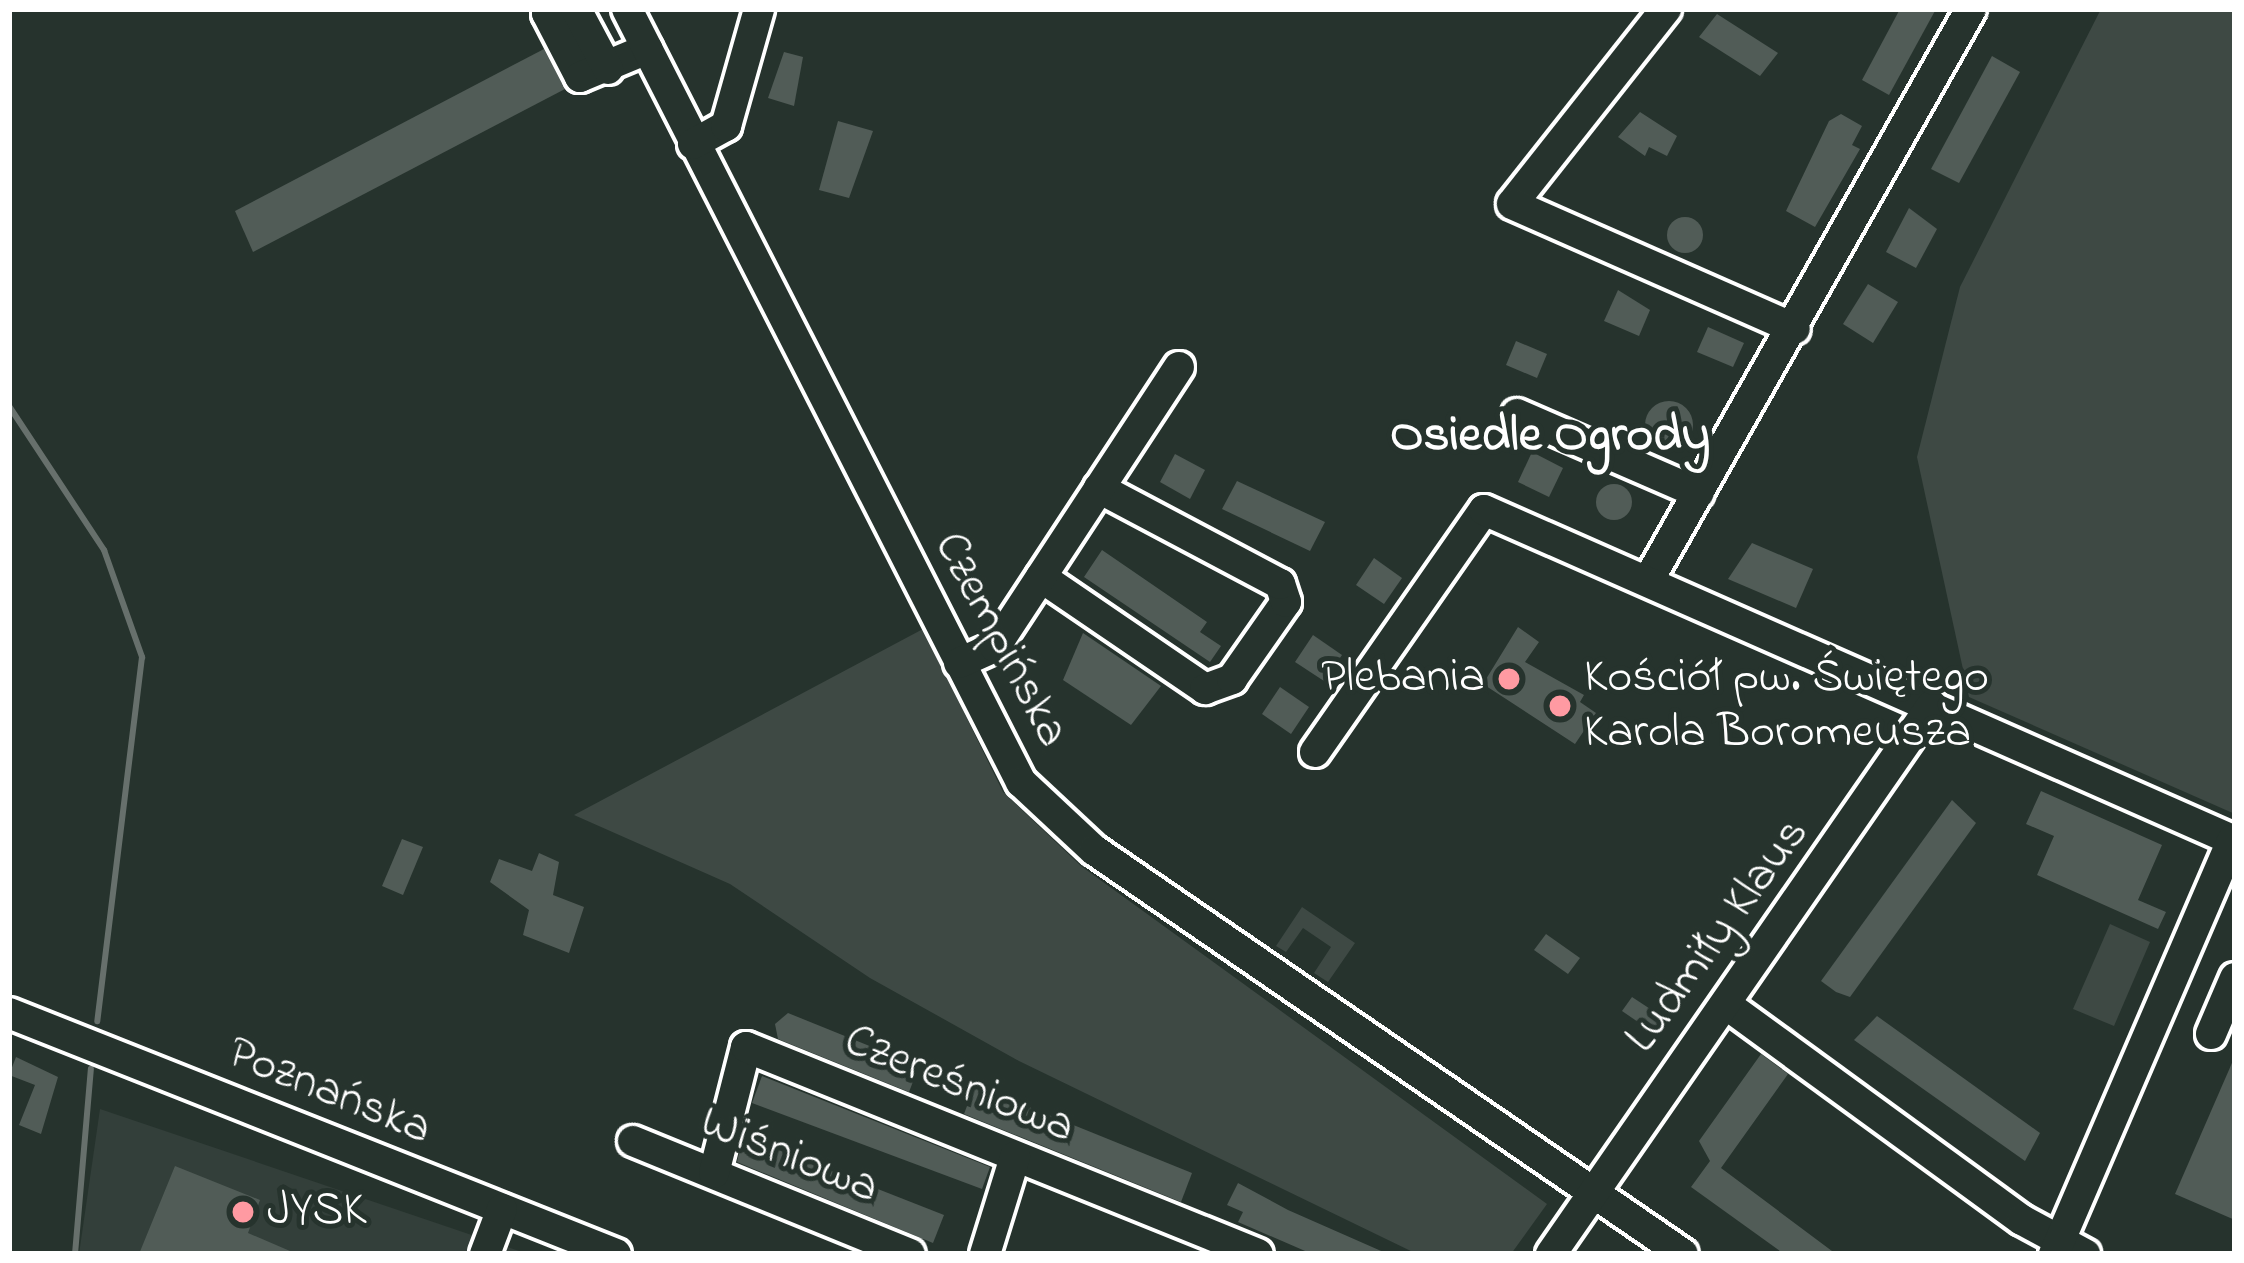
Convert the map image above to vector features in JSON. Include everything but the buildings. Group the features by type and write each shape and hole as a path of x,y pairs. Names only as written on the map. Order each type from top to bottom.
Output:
{"street":[{"path":"559,9 547,13 580,77 647,50"},
{"path":"577,9 602,72"},
{"name":"Czempińska","path":"627,9 1022,782 1094,850 1420,1081 1591,1188 1683,1254"},
{"path":"693,143 726,126 758,9"},
{"path":"1666,9 1512,204 1795,329"},
{"path":"1648,581 1795,329 1971,9"},
{"path":"959,663 995,647 1178,367"},
{"path":"1517,414 1700,493"},
{"path":"1041,577 1205,689 1232,679 1286,602 1280,584 1100,488"},
{"path":"1316,752 1484,510 2234,840 2066,1250 1727,1005"},
{"name":"Ludmiły Klaus","path":"1551,1254 1591,1188 1727,1005 1932,705"},
{"path":"2211,1034 2235,978"},
{"name":"Poznańska","path":"9,1013 616,1254"},
{"name":"Czereśniowa","path":"714,1173 746,1047 1258,1254"},
{"name":"Wiśniowa","path":"633,1141 910,1254"},
{"path":"985,1254 1015,1157"},
{"path":"485,1254 502,1209"}],"shaded area":[{"path":"2101,9 2235,9 2235,814 1969,697 1917,457 1960,287"},
{"path":"923,629 1003,792 1081,866 1547,1204 1511,1254 1417,1254 1019,1061 870,978 730,884 574,815"},
{"path":"1302,907 1355,943 1328,982 1314,973 1331,947 1303,928 1286,952 1276,946"},
{"path":"2110,924 2150,942 2114,1026 2073,1009"},
{"path":"100,1109 528,1254 79,1254"}],"waterway":[{"path":"9,406 104,550 142,657 97,1021"},
{"path":"75,1254 91,1069"}],"place":[{"name":"Plebania","path":"1509,679"},
{"name":"Kościół pw. Świętego Karola Boromeusza","path":"1560,706"},
{"name":"JYSK","path":"243,1212"}],"district":[{"name":"Osiedle Ogrody","path":"1550,437"}]}
